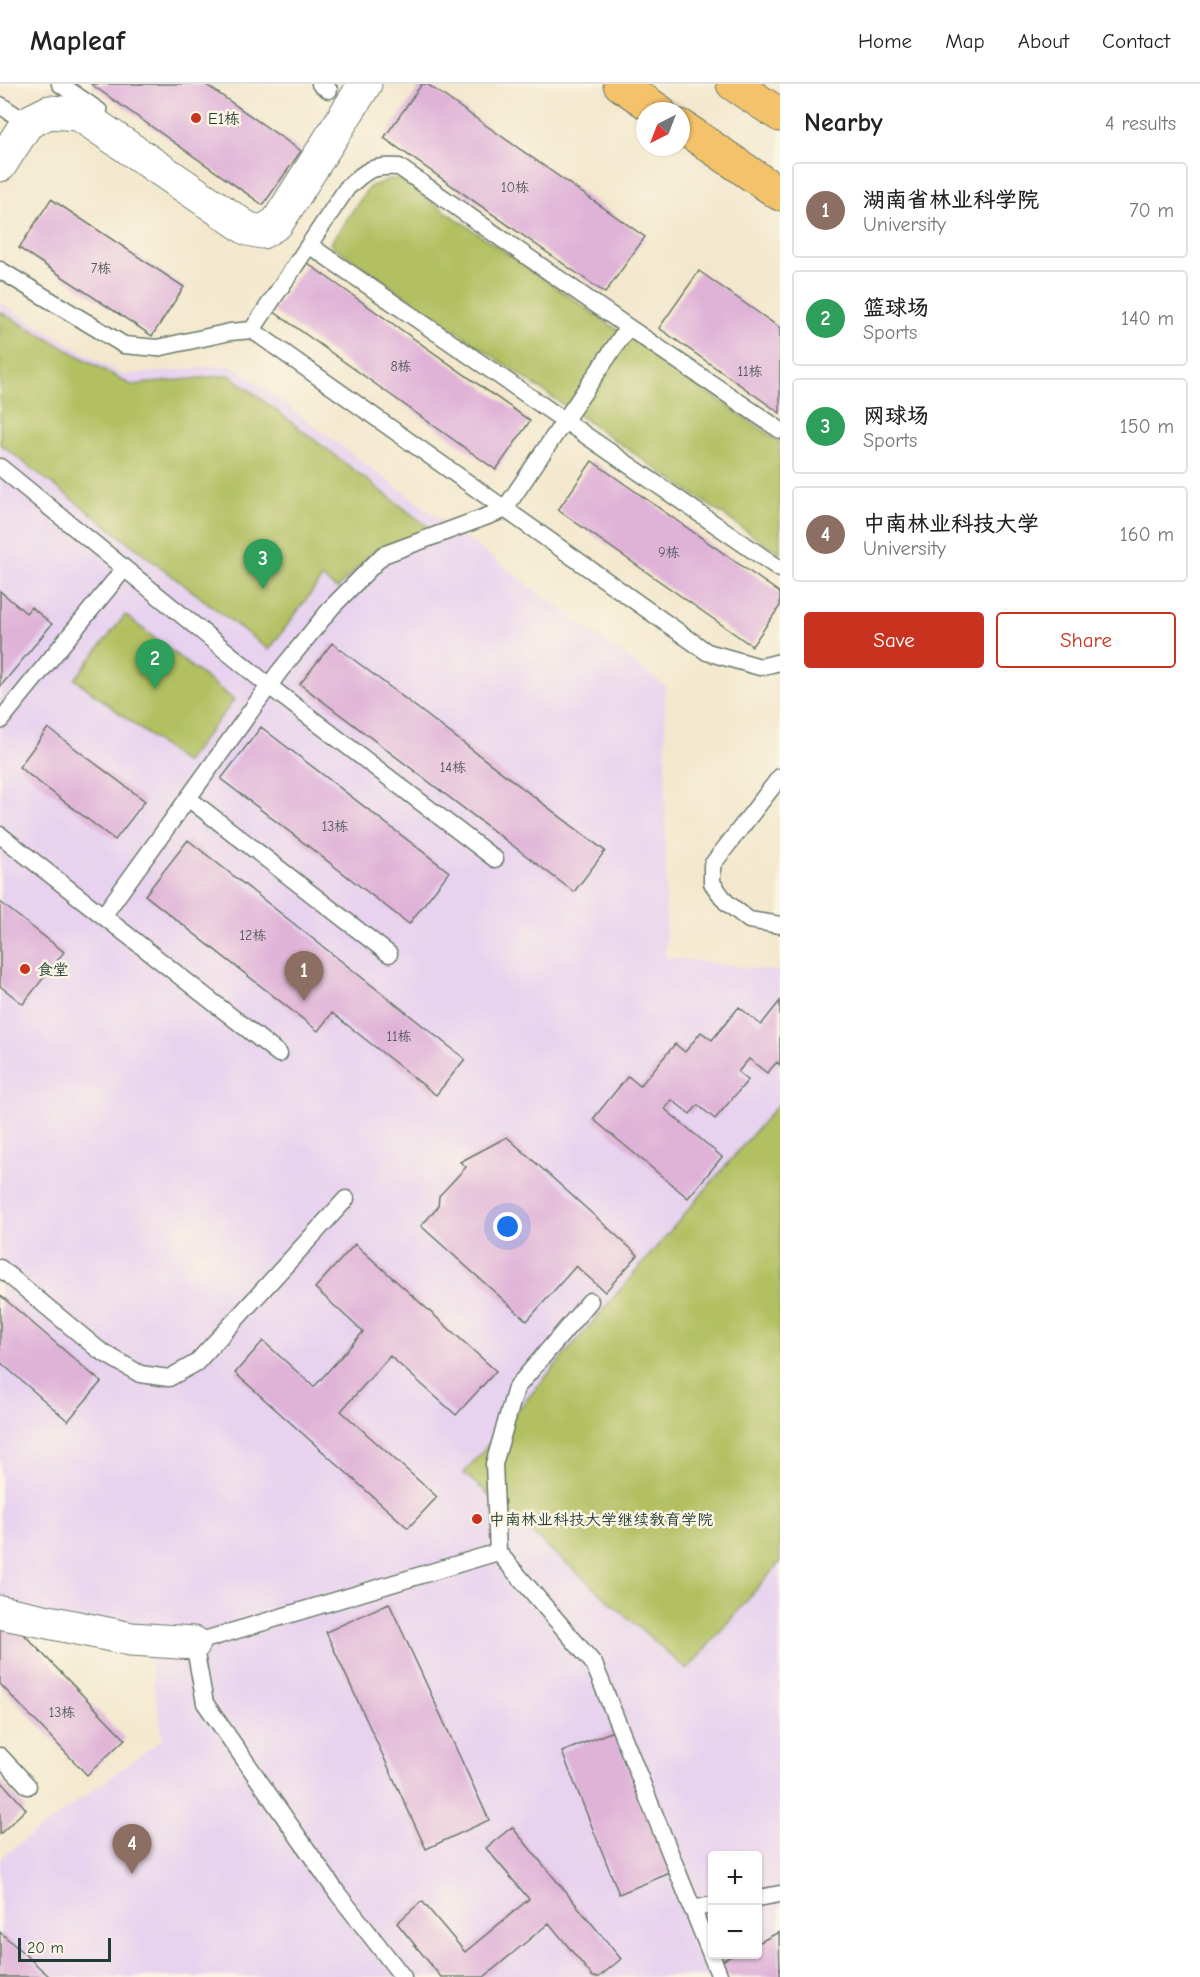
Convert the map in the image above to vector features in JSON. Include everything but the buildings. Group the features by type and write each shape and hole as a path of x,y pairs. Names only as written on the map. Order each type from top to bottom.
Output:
{"main road":[{"path":"620,84 646,102"},
{"path":"733,84 780,115"},
{"path":"690,132 780,194"}],"street":[{"path":"0,165 27,123 50,112 79,114 248,229 262,232 277,224 365,84"},
{"path":"0,1612 131,1639 194,1643"}],"lane":[{"path":"60,84 252,215"},
{"path":"0,105 27,123"},
{"path":"252,330 347,188 361,174 380,166 399,167 780,430"},
{"path":"309,245 780,569"},
{"path":"0,270 124,345 157,348 230,332 252,330 707,652 760,666 780,662"},
{"path":"103,916 269,686 332,607 383,555 504,510 628,327"},
{"path":"0,468 269,686 495,859"},
{"path":"0,721 124,569"},
{"path":"780,777 712,865 712,883 726,902 749,920 780,925"},
{"path":"188,798 389,954"},
{"path":"0,836 279,1054"},
{"path":"0,1268 99,1350 140,1374 169,1378 196,1364 346,1199"},
{"path":"590,1300 516,1388 494,1464 498,1552 594,1664 720,1977"},
{"path":"403,1977 338,1894 205,1703 194,1643 498,1552"},
{"path":"0,1756 28,1786"},
{"path":"762,1897 780,1894"},
{"path":"692,1908 708,1906"}],"shaded area":[{"path":"0,303 122,375 232,365 665,686 666,957 780,972 780,1977 0,1977 0,1858 163,1739 145,1635 0,1610"}],"green space":[{"path":"390,179 399,179 780,442 780,554 330,244 369,187"},
{"path":"0,312 131,385 230,375 431,529 373,552 337,589 322,578 269,650 0,444"},
{"path":"125,615 234,700 185,763 75,679"},
{"path":"780,1102 780,1562 687,1670 464,1473"}],"place":[{"name":"E1栋","path":"196,118"},
{"name":"网球场","path":"263,589"},
{"name":"篮球场","path":"155,689"},
{"name":"食堂","path":"25,969"},
{"name":"湖南省林业科学院","path":"304,1001"},
{"name":"中南林业科技大学继续教育学院","path":"477,1519"},
{"name":"中南林业科技大学","path":"132,1874"}]}
